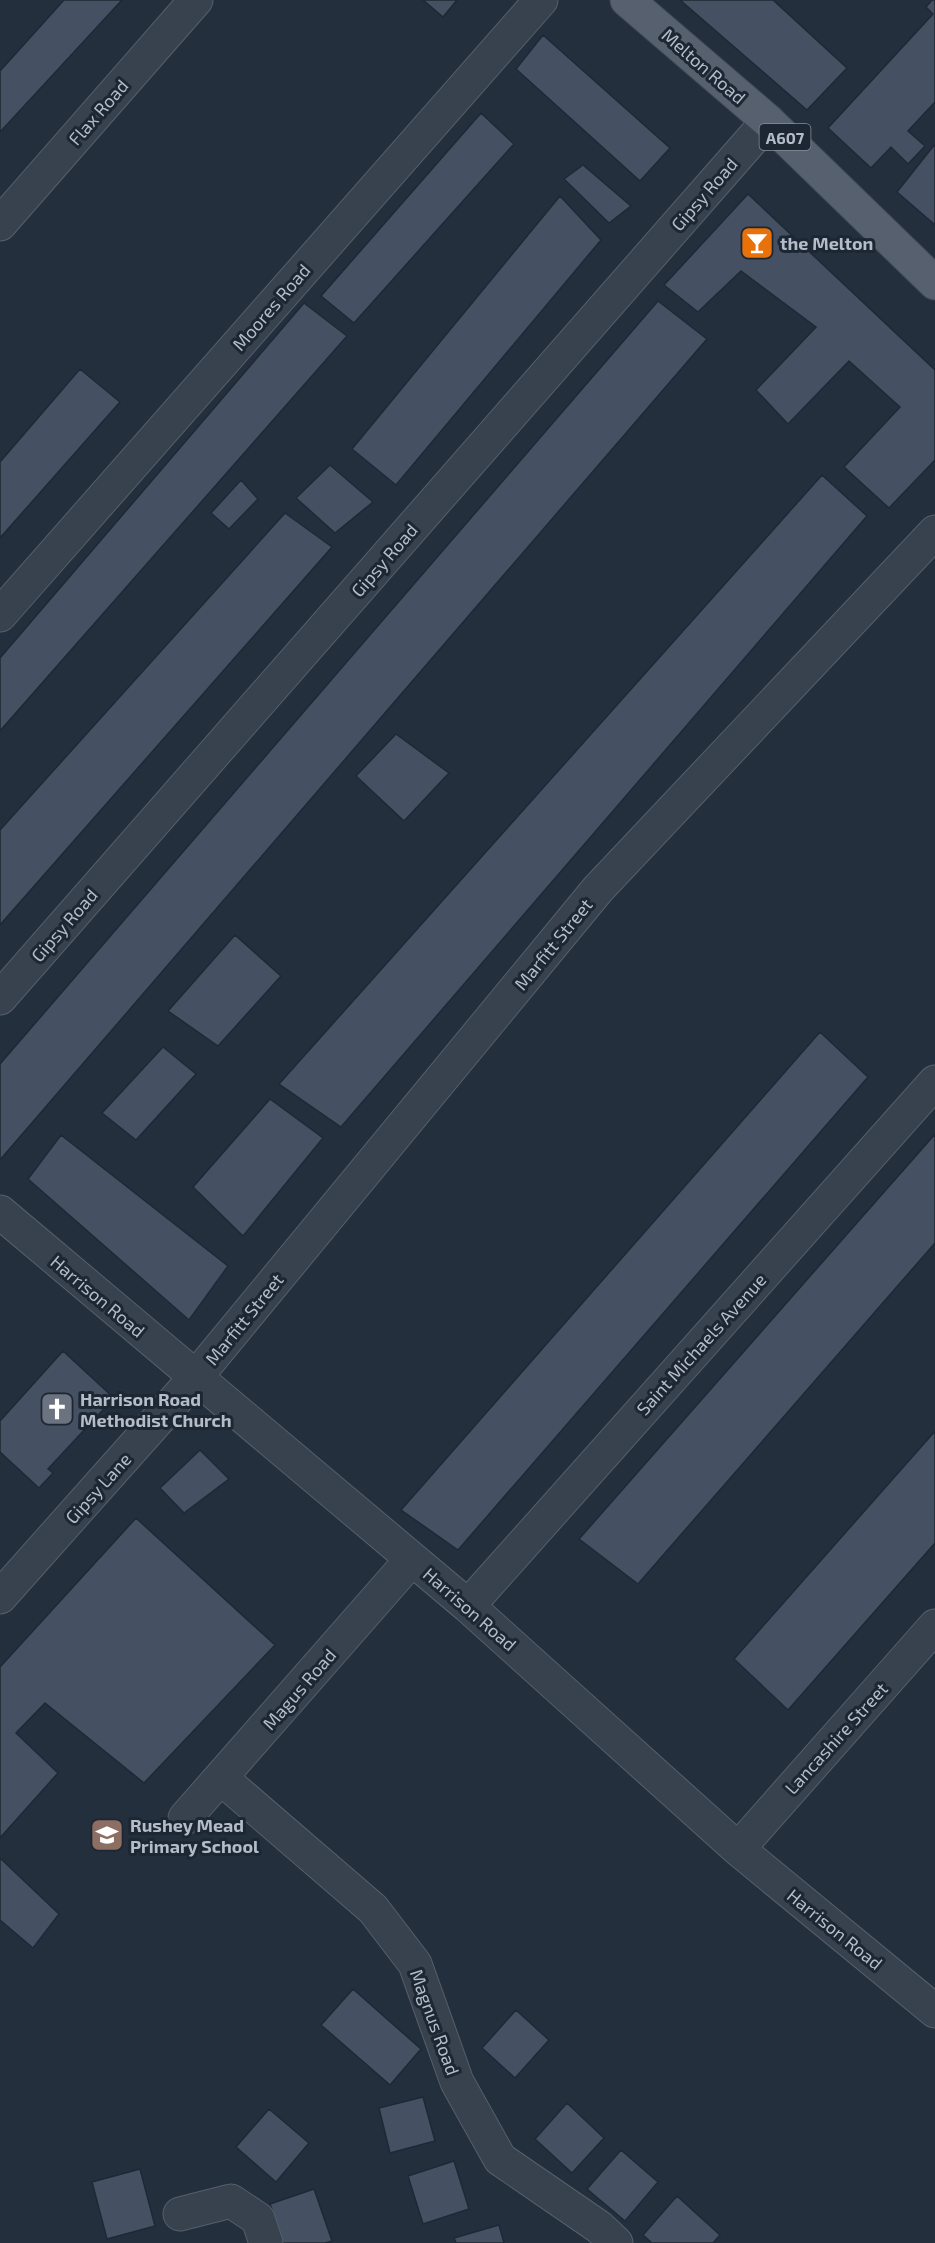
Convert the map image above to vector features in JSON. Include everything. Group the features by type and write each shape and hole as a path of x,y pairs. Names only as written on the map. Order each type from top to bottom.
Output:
{"main road":[{"name":"Melton Road","path":"627,0 768,121 935,283"}],"street":[{"name":"Flax Road","path":"0,224 196,0"},
{"name":"Moores Road","path":"0,615 542,0"},
{"name":"Gipsy Road","path":"0,998 768,121"},
{"name":"Marfitt Street","path":"195,1378 598,889 935,532"},
{"name":"Saint Michaels Avenue","path":"468,1606 935,1082"},
{"name":"Harrison Road","path":"0,1212 468,1606 738,1849 935,2011"},
{"name":"Gipsy Lane","path":"0,1597 195,1378"},
{"name":"Magus Road","path":"185,1818 412,1559"},
{"name":"Lancashire Street","path":"738,1849 935,1626"},
{"name":"Magnus Road","path":"221,1778 373,1909 415,1964 457,2082 500,2159 599,2238"},
{"path":"180,2214 231,2201 258,2219 266,2243"}],"building":[{"path":"64,0 122,0 0,132 0,71"},
{"path":"423,0 457,0 443,17"},
{"path":"680,0 773,0 847,68 807,110"},
{"path":"932,0 935,0 935,102 908,131 925,146 908,164 891,147 871,168 828,128 933,14 926,7"},
{"path":"543,35 670,148 640,181 516,69"},
{"path":"481,113 514,144 354,323 321,296"},
{"path":"935,144 935,225 897,192"},
{"path":"583,165 631,206 609,223 564,179"},
{"path":"748,194 935,370 935,460 889,508 844,467 900,407 849,361 788,424 756,390 816,327 741,271 698,312 664,285"},
{"path":"560,196 601,240 396,485 352,449"},
{"path":"658,301 707,339 0,1160 0,1064"},
{"path":"304,303 347,336 0,731 0,658"},
{"path":"80,369 120,402 0,538 0,462"},
{"path":"330,465 373,502 335,533 296,498"},
{"path":"822,475 867,516 341,1127 279,1084"},
{"path":"241,480 258,499 229,529 211,513"},
{"path":"285,513 332,547 0,925 0,830"},
{"path":"396,734 449,773 404,821 356,776"},
{"path":"235,935 281,976 218,1046 168,1011"},
{"path":"820,1032 868,1077 458,1550 401,1510"},
{"path":"163,1047 196,1074 136,1140 102,1113"},
{"path":"270,1099 323,1138 243,1236 193,1187"},
{"path":"935,1134 935,1243 638,1584 579,1539"},
{"path":"61,1135 228,1266 189,1320 28,1179"},
{"name":"Harrison Road Methodist Church","path":"63,1351 114,1398 48,1469 53,1473 39,1488 0,1452 0,1421"},
{"path":"935,1431 935,1543 788,1710 734,1659"},
{"path":"200,1450 229,1479 184,1513 160,1488"},
{"path":"136,1518 275,1645 144,1783 45,1703 16,1733 58,1773 0,1838 0,1667"},
{"path":"0,1858 59,1914 33,1948 0,1920"},
{"path":"353,1989 421,2049 390,2085 321,2025"},
{"path":"516,2010 549,2040 515,2078 482,2048"},
{"path":"423,2097 435,2141 390,2153 379,2108"},
{"path":"567,2103 604,2138 572,2173 535,2139"},
{"path":"269,2109 309,2143 276,2182 236,2147"},
{"path":"621,2150 658,2182 625,2221 587,2189"},
{"path":"454,2161 469,2209 423,2224 408,2176"},
{"path":"140,2169 155,2226 107,2239 92,2182"},
{"path":"314,2189 332,2241 283,2243 270,2204"},
{"path":"677,2196 720,2235 713,2243 652,2243 643,2235"},
{"path":"499,2225 504,2243 456,2243 454,2238"}],"place":[{"name":"the Melton","path":"757,243"},
{"name":"Harrison Road Methodist Church","path":"57,1409"},
{"name":"Rushey Mead Primary School","path":"107,1835"}]}
